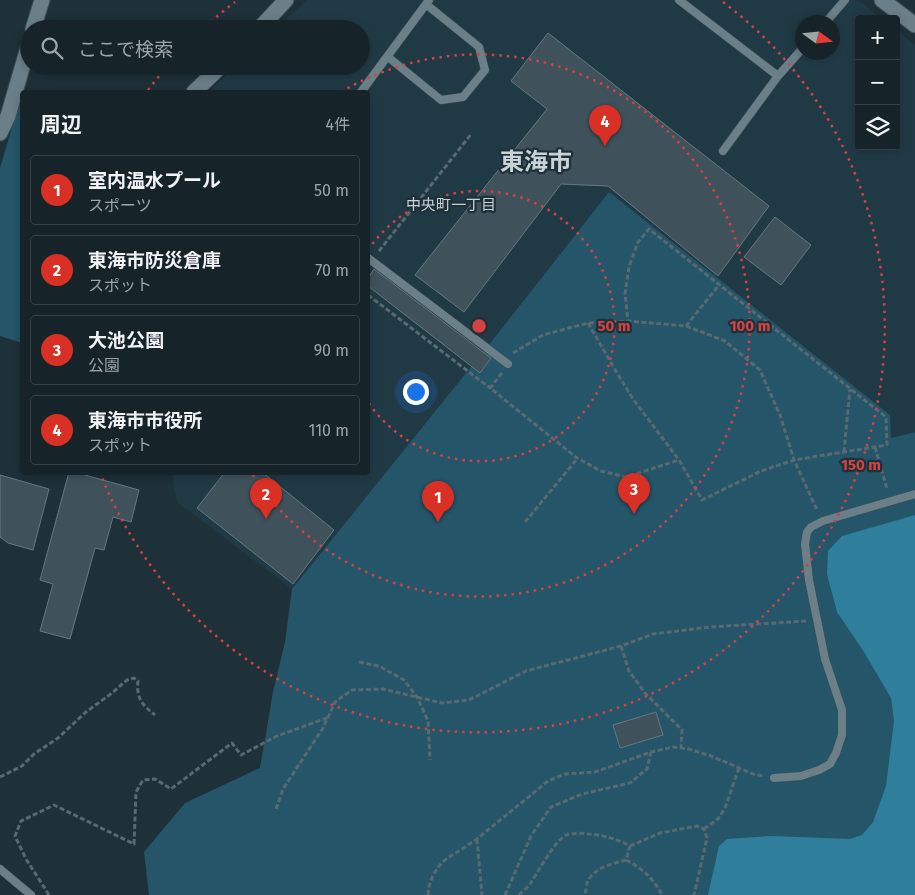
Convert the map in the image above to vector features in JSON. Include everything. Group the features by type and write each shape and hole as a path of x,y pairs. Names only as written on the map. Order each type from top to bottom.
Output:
{"street":[{"path":"36,20 42,0"},
{"path":"267,20 286,0"},
{"path":"882,0 915,25"},
{"path":"0,133 19,92 23,75"},
{"path":"196,90 212,75"}],"lane":[{"path":"679,0 778,76"},
{"path":"832,15 845,0"},
{"path":"363,90 428,3 479,47 485,70 463,97 441,100 388,58"},
{"path":"723,151 778,76 795,57"},
{"path":"370,260 508,364"},
{"path":"774,778 801,776 830,764 842,735 842,710 825,659 809,580 807,532 811,527 823,521 915,494"},
{"path":"0,869 31,895"}],"path":[{"path":"370,258 472,133"},
{"path":"588,323 633,399 679,460 702,500 761,471 794,460 887,445 886,416 649,229 638,242 629,267 625,294 628,321"},
{"path":"686,326 719,284"},
{"path":"370,297 490,388 577,458 601,471 626,477 679,460"},
{"path":"501,359 543,335 588,323 628,321 686,326 725,341 760,370 780,415 794,460 823,521"},
{"path":"490,388 508,364"},
{"path":"844,452 850,388"},
{"path":"875,447 890,501"},
{"path":"525,522 577,458"},
{"path":"276,808 283,788 323,728 335,702 352,690 383,689 442,703 469,700 526,671 621,646 653,634 700,628 817,620"},
{"path":"621,646 629,671 646,693 682,730 681,748"},
{"path":"359,662 379,666 404,680 418,697 428,721 430,760"},
{"path":"0,777 22,766 34,754 58,738 86,712 112,694 127,680 134,678 138,681 137,689 140,700 155,715"},
{"path":"49,895 26,859 15,836 21,821 54,805 134,844 136,792 143,780 156,779 171,789 232,743 241,755 277,736 328,718"},
{"path":"428,895 433,875 442,862 477,839 548,781 565,774 595,772 651,752 672,747 689,749 712,756 754,774 774,778"},
{"path":"506,895 531,836 551,807 582,794 630,783 647,769 651,752"},
{"path":"704,829 718,820 725,808 739,768"},
{"path":"630,846 660,833 697,826 704,829 707,838 694,895"},
{"path":"519,895 529,886 540,867 565,836 578,833 598,835 619,840 630,846"},
{"path":"477,839 482,895"},
{"path":"626,860 630,846"},
{"path":"585,895 587,883 595,873 606,866 626,860 638,866 657,885 662,895"}],"shaded area":[{"path":"307,0 858,0 877,15 855,15 855,150 900,150 900,33 915,45 915,432 891,438 609,192 292,589 177,502 172,475 370,475 370,90 211,90 227,75 370,75 370,20 285,20"},
{"path":"19,104 20,342 0,336 0,168"},
{"path":"609,192 890,415 891,438 915,432 915,895 149,895 144,852 185,803 260,768 273,692 285,642 292,589"},
{"path":"915,515 915,895 708,895 719,846 727,839 771,836 850,839 862,835 873,822 886,786 894,721 891,698 864,652 837,612 827,574 828,551 842,536"}],"building":[{"path":"548,33 769,206 718,276 608,186 561,184 464,312 415,275 547,109 511,81"},
{"path":"775,217 811,245 781,285 744,257"},
{"path":"374,269 491,358 480,373 370,288 370,275"},
{"path":"0,475 49,489 33,550 8,543 0,537"},
{"path":"68,475 85,475 139,490 131,522 113,517 104,550 95,548 70,639 40,631 53,584 40,580"},
{"path":"223,475 266,475 334,530 293,584 197,508"},
{"path":"656,712 663,735 620,748 613,725"}],"place":[{"name":"東海市市役所","path":"605,146"},
{"name":"大池公園","path":"634,514"},
{"name":"東海市防災倉庫","path":"266,519"},
{"name":"室内温水プール","path":"438,522"}],"district":[{"name":"東海市","path":"536,162"},
{"name":"中央町一丁目","path":"451,205"}]}
